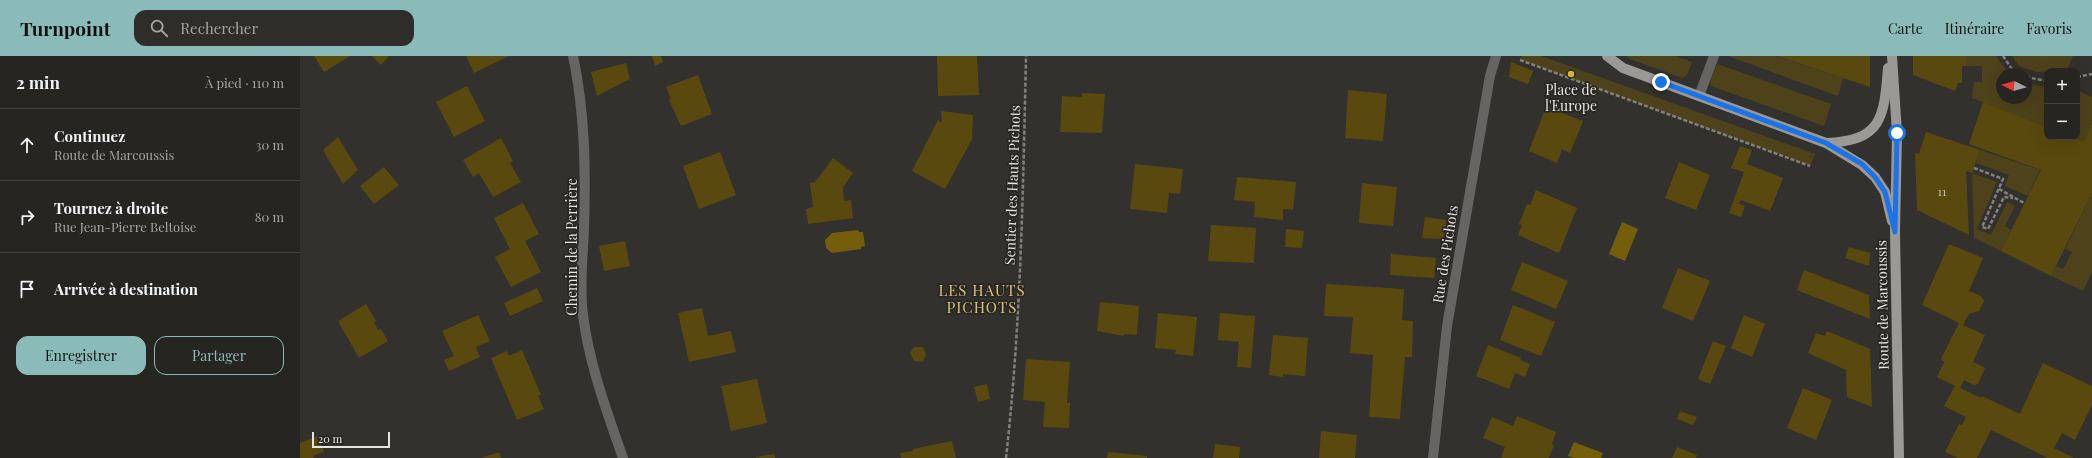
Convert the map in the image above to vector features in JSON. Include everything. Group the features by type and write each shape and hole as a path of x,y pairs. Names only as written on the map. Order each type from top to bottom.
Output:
{"main road":[{"path":"1607,56 1623,68 1826,143 1862,164 1875,177 1885,192 1895,232"},
{"path":"1826,143 1846,142 1862,136 1873,128 1881,117 1885,104 1889,56"},
{"name":"Route de Marcoussis","path":"1892,56 1897,133 1895,232 1899,458"}],"street":[{"name":"Chemin de la Perrière","path":"573,56 583,119 585,177 582,315 600,394 623,458"},
{"name":"Rue des Pichots","path":"1434,458 1454,283 1490,76 1496,56"},
{"path":"1699,96 1714,56"}],"path":[{"name":"Sentier des Hauts Pichots","path":"1006,458 1015,349 1022,200 1026,56"},
{"path":"2003,56 2011,68"},
{"path":"1520,60 1810,166"},
{"path":"2080,76 2092,74"},
{"path":"2032,78 2044,80"},
{"path":"1974,168 2003,179 1982,227 1988,229 2004,197 2013,198"},
{"path":"1998,189 2024,203"}],"shaded area":[{"path":"1522,56 1541,56 1815,154 1810,166 1520,60"},
{"path":"1626,56 1675,56 1692,62 1687,75 1682,78 1630,59"},
{"path":"1728,56 1776,56 1843,78 1838,96"},
{"path":"1966,56 1996,56 2005,68 1996,68 1996,104 2032,104 2032,84 2044,87 2044,126 1972,98 1974,82 1982,82 1982,66 1966,66"},
{"path":"2012,56 2073,56 2068,68 2044,68 2044,72 2036,72 2032,71 2032,68 2019,66"},
{"path":"1717,64 1831,104 1824,126 1711,86 1710,82"},
{"path":"2080,91 2092,97 2092,123 2084,141 2080,139"},
{"path":"1980,150 2040,170 2028,196 2005,186 2009,175 1976,163"},
{"path":"1972,173 1997,182 1977,229 1991,235 2007,202 2015,206 2005,226 2011,230 2001,251 1974,238"},
{"path":"2092,193 2092,272 2083,291 2051,276 2056,266 2063,269 2072,252 2065,249"},
{"path":"1622,222 1638,229 1625,261 1609,254"},
{"path":"858,230 859,232 863,232 865,246 861,247 861,249 832,253 826,248 825,240 832,233"},
{"path":"1574,442 1603,453 1601,458 1574,458 1568,456"}],"building":[{"path":"314,56 350,56 324,72"},
{"path":"372,56 389,56 381,65"},
{"path":"466,56 509,56 474,73"},
{"path":"652,56 661,56 663,62 655,66"},
{"path":"937,56 977,56 979,95 938,96"},
{"path":"1777,56 1870,56 1870,87"},
{"path":"1913,56 1966,56 1966,66 1962,66 1962,83 1958,83 1955,91 1913,75"},
{"path":"1511,62 1533,71 1528,84 1509,77"},
{"path":"626,63 630,79 597,96 591,72"},
{"path":"698,75 712,114 681,126 669,100 671,99 666,87"},
{"path":"467,86 485,121 454,137 436,102"},
{"path":"1348,90 1387,94 1383,141 1345,138"},
{"path":"1082,93 1105,94 1102,133 1060,132 1062,96 1082,97"},
{"path":"1983,102 2044,126 2044,140 2080,139 2084,141 2092,123 2092,193 2051,276 2001,251 2041,170 1969,144"},
{"path":"1546,107 1583,121 1570,153 1562,149 1557,163 1529,151"},
{"path":"941,111 973,115 972,139 945,189 912,171 938,120 942,123"},
{"path":"1926,132 1980,150 1972,173 1966,171 1969,235 1917,210 1915,153 1919,154"},
{"path":"338,137 358,170 343,184 323,150"},
{"path":"501,138 513,161 510,163 521,182 493,197 479,173 473,177 463,160"},
{"path":"1740,146 1752,150 1747,164 1783,178 1770,211 1741,200 1739,204 1745,206 1741,217 1729,213 1744,172 1731,168"},
{"path":"720,152 736,195 699,209 683,166"},
{"path":"833,158 853,173 843,187 844,201 851,200 853,218 808,224 806,209 813,207 810,183 815,182"},
{"path":"1679,162 1710,175 1696,210 1665,198"},
{"path":"1135,164 1183,169 1180,194 1169,193 1167,213 1130,209"},
{"path":"384,167 399,185 374,204 360,186"},
{"path":"1237,177 1296,182 1293,210 1283,209 1283,220 1254,217 1255,202 1234,200"},
{"path":"1362,183 1397,187 1393,226 1359,223"},
{"path":"1536,190 1577,208 1559,253 1518,235 1522,225 1519,224 1527,204 1530,205"},
{"path":"523,203 539,234 525,241 541,272 511,287 495,257 510,249 494,218"},
{"path":"1425,217 1446,220 1444,239 1422,238"},
{"path":"1211,225 1256,228 1254,263 1208,261"},
{"path":"1286,229 1304,231 1302,248 1285,247"},
{"path":"625,241 630,266 604,271 599,246"},
{"path":"1949,244 1983,258 1969,291 1981,296 1984,301 1979,311 1969,314 1963,325 1985,335 1973,362 1985,368 1978,384 1974,385 1964,380 1960,388 1981,398 1982,396 2020,414 2043,363 2092,386 2092,405 2075,440 2062,433 2054,448 2074,458 2048,458 1991,430 1977,458 1958,458 1945,452 1959,424 1962,425 1966,417 1944,406 1955,386 1937,377 1944,362 1941,359 1959,323 1922,305"},
{"path":"1849,247 1870,253 1869,266 1845,258"},
{"path":"1391,254 1436,258 1434,278 1390,275"},
{"path":"1522,262 1568,281 1556,309 1511,290"},
{"path":"1678,268 1710,281 1693,321 1662,308"},
{"path":"1804,270 1869,295 1870,319 1797,290"},
{"path":"1326,284 1404,289 1402,320 1413,321 1412,357 1405,357 1400,419 1369,417 1373,355 1350,353 1353,317 1324,316"},
{"path":"537,288 543,301 510,316 504,303"},
{"path":"1100,302 1139,306 1137,335 1124,334 1124,336 1097,331"},
{"path":"366,304 376,321 374,322 378,330 381,329 388,341 359,358 338,321"},
{"path":"1513,305 1555,322 1541,356 1500,340"},
{"path":"702,308 708,336 731,331 736,352 689,362 678,313"},
{"path":"1158,313 1197,317 1193,356 1175,354 1176,350 1155,348"},
{"path":"1220,313 1255,316 1251,368 1237,367 1239,342 1218,340"},
{"path":"478,315 490,341 476,347 480,357 449,371 444,360 454,356 442,331"},
{"path":"1744,315 1765,324 1752,357 1731,348"},
{"path":"1827,331 1870,349 1872,407 1847,397 1846,370 1808,353 1816,333 1825,336"},
{"path":"1273,335 1308,338 1305,376 1283,374 1283,377 1269,375"},
{"path":"1713,341 1726,346 1710,384 1698,379"},
{"path":"1488,345 1521,358 1520,360 1530,364 1525,377 1515,373 1509,389 1476,376"},
{"path":"914,347 923,347 926,355 923,362 914,361 910,353"},
{"path":"522,350 541,395 538,396 544,409 517,420 491,358 507,351 509,356"},
{"path":"1026,359 1070,362 1067,403 1070,403 1069,428 1043,427 1045,402 1023,400"},
{"path":"757,379 767,423 731,431 721,386"},
{"path":"987,384 990,399 978,402 974,387"},
{"path":"1803,388 1832,400 1816,440 1787,428"},
{"path":"1680,411 1697,417 1693,425 1677,419"},
{"path":"1517,416 1556,432 1552,444 1554,445 1549,458 1503,458 1501,457 1505,447 1483,438 1492,417 1513,426"},
{"path":"1321,431 1357,435 1355,458 1319,458"},
{"path":"317,436 324,451 313,456 314,458 300,458 300,443"},
{"path":"952,441 956,458 901,458 900,453"},
{"path":"1215,444 1240,447 1239,458 1213,458"},
{"path":"1677,447 1697,455 1696,458 1672,458"},
{"path":"499,452 501,458 481,458"},
{"path":"1108,452 1147,456 1147,458 1107,458"},
{"path":"774,454 775,458 756,458 756,457"}],"place":[{"name":"Place de l'Europe","path":"1571,74"}],"district":[{"name":"LES HAUTS PICHOTS","path":"982,298"}],"route":[{"path":"1661,82 1826,143 1862,164 1875,177 1885,192 1895,232 1897,133"}]}
